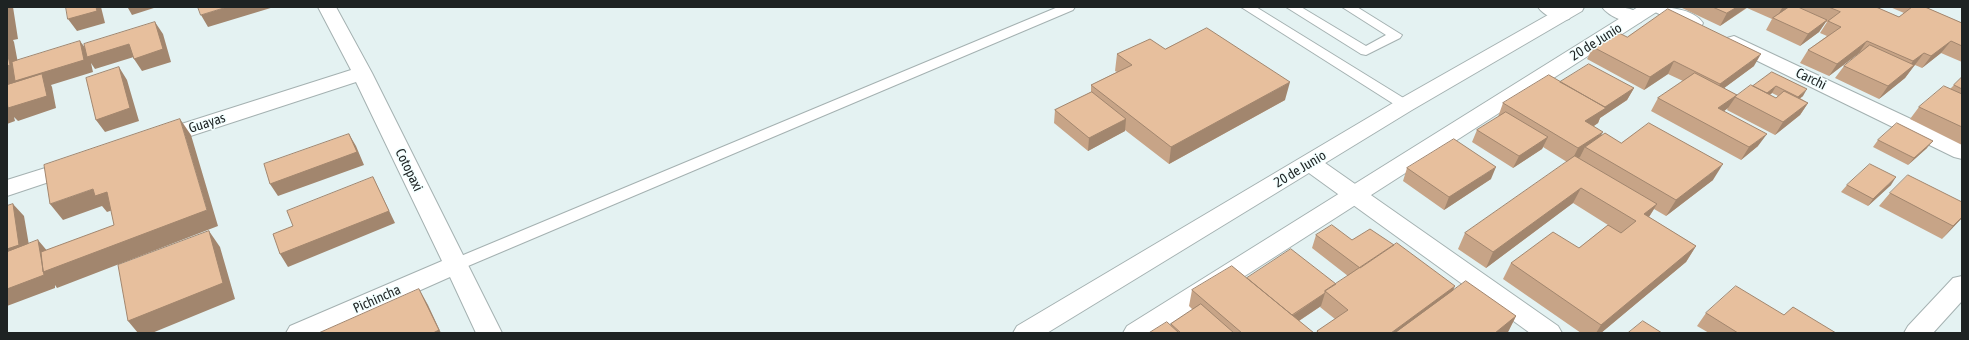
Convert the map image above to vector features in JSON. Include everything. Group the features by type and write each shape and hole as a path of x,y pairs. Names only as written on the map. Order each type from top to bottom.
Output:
{"street":[{"name":"Cotopaxi","path":"327,7 362,72 489,333"},
{"path":"1611,7 1642,12"},
{"name":"Carchi","path":"1660,7 1962,152"},
{"name":"20 de Junio","path":"1026,333 1562,10"},
{"name":"20 de Junio","path":"1136,333 1642,12"},
{"name":"Guayas","path":"143,144 362,72"},
{"path":"7,188 90,161"},
{"path":"1310,163 1549,333"},
{"name":"Pichincha","path":"299,333 455,265"},
{"path":"1917,333 1962,285"}],"lane":[{"path":"455,265 1069,7"},
{"path":"1247,7 1405,105"},
{"path":"1271,22 1297,8 1366,51 1395,35 1348,7"}],"building":[{"path":"66,7 96,7 97,11 68,19"},
{"path":"198,7 227,7 201,15"},
{"path":"1713,7 1737,7 1727,13"},
{"path":"1789,7 1798,7 1827,20 1808,34 1773,18"},
{"path":"1829,7 1876,7 1899,17 1912,7 1925,7 1962,23 1962,46 1951,41 1931,56 1924,53 1913,61 1867,41 1837,64 1808,50 1841,27 1828,21 1840,12"},
{"path":"1668,9 1761,54 1720,84 1674,61 1650,77 1593,47 1617,32 1627,37"},
{"path":"155,22 163,49 134,59 129,44 87,57 84,44"},
{"path":"1207,28 1290,82 1171,147 1091,85 1132,65 1117,54 1150,39 1165,49"},
{"path":"80,41 84,60 15,81 12,62"},
{"path":"1870,45 1914,65 1888,86 1844,66"},
{"path":"7,51 10,65 7,66"},
{"path":"1589,64 1634,88 1605,107 1560,82"},
{"path":"119,67 130,108 96,120 86,78"},
{"path":"1772,72 1807,89 1798,97 1776,86 1767,93 1753,86"},
{"path":"1695,73 1737,95 1718,108 1767,134 1749,147 1658,98"},
{"path":"42,74 47,96 8,108 7,85"},
{"path":"1549,75 1606,108 1585,121 1603,132 1578,148 1503,103"},
{"path":"1962,77 1962,89 1954,85"},
{"path":"1751,85 1776,98 1784,91 1808,103 1783,122 1735,97"},
{"path":"1944,86 1962,94 1962,127 1919,107"},
{"path":"1092,92 1126,119 1089,138 1055,110"},
{"path":"1506,112 1548,137 1519,156 1477,130"},
{"path":"180,119 207,210 43,272 41,252 114,225 107,192 95,196 93,189 50,204 44,165"},
{"path":"1649,123 1723,164 1676,200 1585,147 1605,133 1621,143"},
{"path":"1897,123 1933,141 1914,158 1878,140"},
{"path":"349,134 357,152 270,184 264,164"},
{"path":"1454,139 1496,167 1449,197 1407,168"},
{"path":"1575,156 1657,204 1644,214 1696,246 1601,325 1511,263 1553,232 1579,248 1608,225 1621,233 1636,221 1581,188 1493,252 1465,233"},
{"path":"1870,164 1896,177 1873,199 1847,185"},
{"path":"1908,175 1962,202 1962,217 1953,226 1890,193"},
{"path":"373,177 389,211 280,254 273,234 293,226 287,211"},
{"path":"13,204 19,245 7,249 7,206"},
{"path":"1332,225 1352,240 1370,229 1394,245 1360,268 1316,235"},
{"path":"209,231 223,283 128,321 118,265"},
{"path":"38,240 44,275 7,289 7,252"},
{"path":"1397,243 1455,286 1391,333 1319,333 1317,331 1348,310 1325,291"},
{"path":"1291,249 1336,284 1292,315 1247,278"},
{"path":"1232,266 1314,333 1242,333 1192,290"},
{"path":"1466,281 1516,316 1495,333 1395,333"},
{"path":"1736,286 1784,315 1793,307 1836,333 1738,333 1706,313"},
{"path":"419,289 439,330 433,333 319,333"},
{"path":"1201,304 1234,333 1181,333 1171,324"},
{"path":"1643,321 1662,333 1628,333"},
{"path":"1167,322 1179,333 1149,333"}]}
